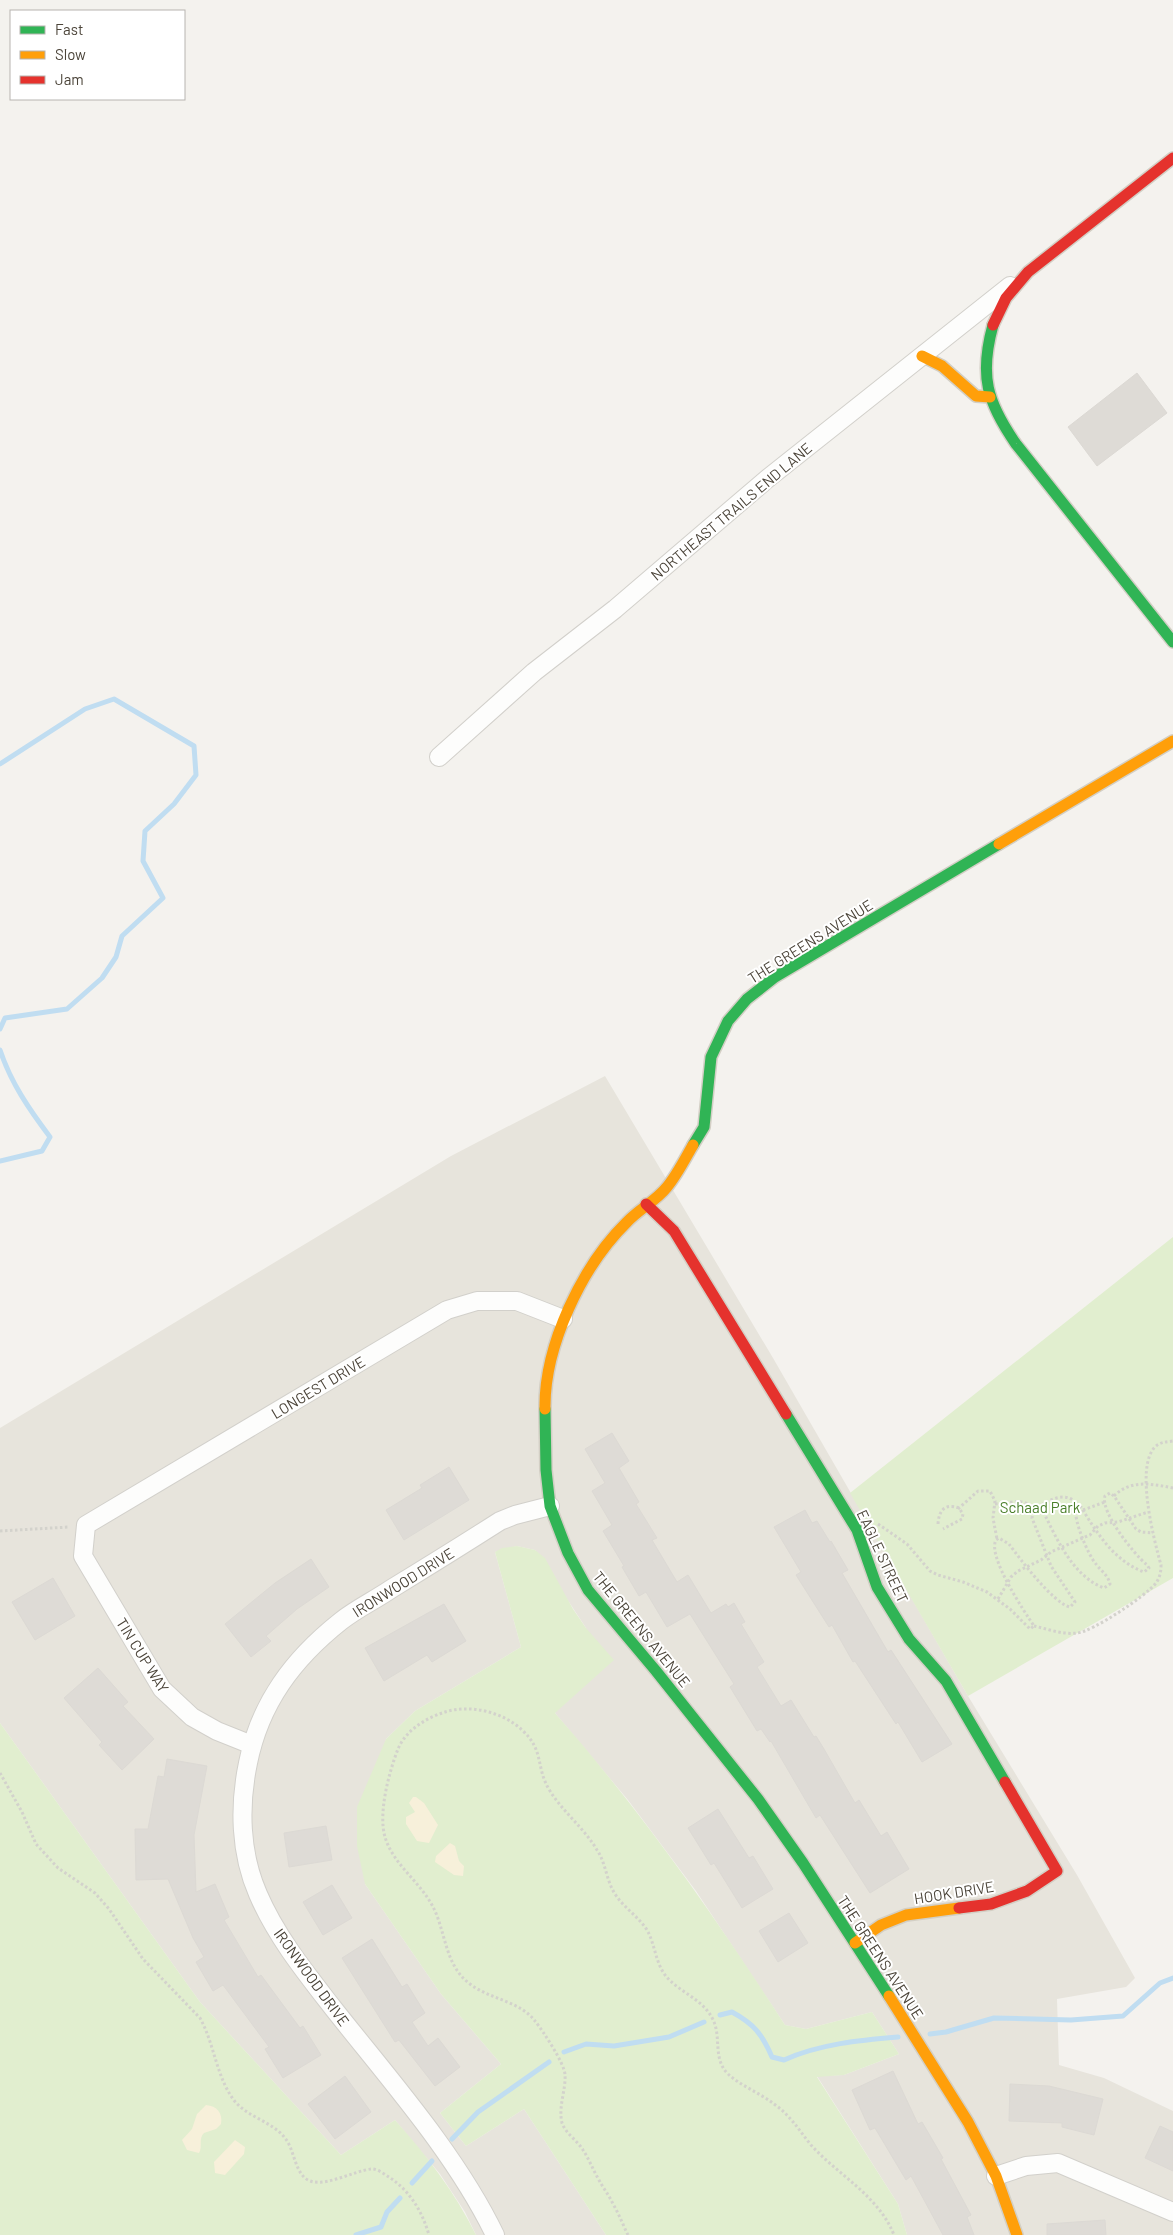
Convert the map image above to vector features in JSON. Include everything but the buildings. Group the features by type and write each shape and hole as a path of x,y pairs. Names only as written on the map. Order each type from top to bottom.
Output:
{"street":[{"path":"1173,158 1028,272 1006,298 994,323 986,351 990,397 1000,419 1016,444 1173,642"},
{"name":"NORTHEAST TRAILS END LANE","path":"439,757 534,672 616,609 766,479 1028,272"},
{"path":"922,356 942,366 976,396 990,397"},
{"name":"THE GREENS AVENUE","path":"1017,2235 996,2176 968,2122 855,1943 758,1799 588,1590 568,1553 550,1506 546,1470 545,1396 549,1369 563,1319 581,1284 602,1252 626,1222 667,1188 704,1127 711,1057 728,1021 747,999 775,977 1173,741"},
{"name":"EAGLE STREET","path":"646,1204 674,1232 857,1530 877,1587 904,1632 946,1681 1057,1871"},
{"name":"LONGEST DRIVE","path":"86,1525 447,1310 477,1300 517,1301 563,1319"},
{"name":"IRONWOOD DRIVE","path":"495,2235 474,2195 425,2127 306,1974 278,1933 257,1892 246,1856 242,1822 243,1787 252,1745 274,1692 296,1663 342,1620 500,1522 515,1514 550,1506"},
{"name":"TIN CUP WAY","path":"86,1525 83,1556 162,1690 192,1717 217,1731 252,1745"},
{"name":"HOOK DRIVE","path":"855,1943 881,1925 906,1915 991,1904 1027,1892 1057,1871"},
{"path":"996,2176 1026,2166 1058,2163 1173,2212"}],"path":[{"path":"873,1518 879,1525 907,1544 930,1571 938,1576 976,1587 998,1600 1030,1629 1034,1626 1069,1634 1079,1633 1098,1625 1156,1584 1161,1573 1148,1512 1146,1482 1151,1452 1163,1442 1173,1441"},
{"path":"1114,1496 1126,1488 1146,1482 1173,1488"},
{"path":"959,1509 974,1494 983,1490 993,1494 995,1504 993,1518 997,1540"},
{"path":"1034,1626 1017,1600 998,1562 993,1550 993,1544 997,1540 1004,1540 1062,1603 1070,1607 1074,1605 1073,1598 1057,1577 1046,1555 1032,1518 1032,1512 1035,1509 1048,1501 1062,1496 1070,1498 1083,1510 1095,1530 1121,1559 1140,1571 1148,1571 1147,1565 1124,1540 1105,1502 1105,1496 1108,1494 1114,1496 1136,1530 1153,1533"},
{"path":"995,1504 1019,1500 1028,1502 1035,1509 1040,1510 1044,1513 1061,1546 1090,1580 1098,1586 1108,1587 1110,1584 1109,1579 1095,1564 1083,1538 1074,1512 1078,1506"},
{"path":"1083,1510 1105,1502"},
{"path":"938,1524 939,1514 945,1507 959,1509 963,1514 962,1519 943,1529"},
{"path":"998,1600 1008,1582 1018,1571 1061,1546 1083,1538 1105,1523 1148,1512"},
{"path":"0,1531 86,1525"},
{"path":"628,2235 612,2201 600,2184 580,2145 570,2136 563,2125 561,2112 565,2071 534,2019 523,2010 470,1984 459,1974 445,1947 432,1905 395,1857 386,1839 382,1825 384,1801 400,1743 423,1721 436,1715 451,1710 470,1709 497,1714 516,1724 525,1733 536,1746 541,1774 550,1792 598,1850 612,1890 647,1930 659,1963 666,1975 674,1984 708,2010 715,2024 720,2062 728,2073 775,2104 789,2117 811,2144 853,2182 879,2209 887,2219 894,2235"},
{"path":"0,1773 22,1812 36,1844 58,1868 95,1894 109,1909 143,1958 200,2018 206,2028 218,2066 233,2099 253,2116 283,2135 289,2144 299,2169 306,2179 315,2182 328,2181 358,2171 374,2169 381,2172 403,2186 425,2220 429,2235"}],"shaded area":[{"path":"605,1076 773,1358 968,1696 1077,1875 1135,1978 1126,1987 1057,1999 1059,2065 1104,2078 1173,2111 1173,2235 907,2235 898,2204 817,2076 844,2075 899,2054 872,2012 806,2029 785,2025 696,1891 628,1800 555,1713 586,1628 535,1550 517,1546 495,1552 521,1647 415,1711 386,1739 365,1884 441,1994 501,2064 440,2113 466,2146 524,2109 606,2235 476,2235 465,2212 440,2174 395,2120 341,2155 200,2002 0,1723 0,1428 451,1156"}],"green space":[{"name":"Schaad Park","path":"1173,1237 1173,1578 968,1696 850,1493"},
{"path":"517,1546 535,1550 545,1558 573,1609 586,1628 614,1660 555,1713 618,1788 676,1865 785,2025 806,2029 872,2012 899,2054 844,2075 817,2077 898,2204 907,2235 606,2235 524,2109 466,2146 440,2113 501,2064 441,1994 365,1884 357,1846 357,1807 386,1739 415,1711 521,1647 495,1552 502,1548"},
{"path":"0,1723 200,2002 341,2155 395,2120 440,2175 476,2235 0,2235"}],"sand":[{"path":"413,1797 424,1803 438,1825 429,1843 417,1841 406,1824 406,1817 415,1812 409,1803"},
{"path":"450,1843 455,1846 459,1861 464,1866 463,1876 454,1875 435,1862 436,1856"},
{"path":"206,2105 213,2107 220,2113 221,2124 216,2129 202,2135 199,2153 187,2150 182,2140 192,2129 197,2114"},
{"path":"235,2140 245,2147 244,2154 225,2175 215,2173 214,2162"}],"waterway":[{"path":"0,764 85,709 114,699 194,746 196,775 174,804 145,831 143,861 163,898 122,936 116,957 102,978 67,1009 5,1018 0,1029"},
{"path":"0,1050 21,1095 50,1137 42,1151 0,1161"},
{"path":"930,2034 946,2032 994,2018 1071,2020 1123,2016 1160,1983 1173,1978"},
{"path":"720,2015 732,2012 752,2025 765,2042 772,2057 784,2060 826,2046 898,2037"},
{"path":"564,2052 586,2044 614,2046 669,2037 704,2022"},
{"path":"452,2139 478,2112 549,2062"},
{"path":"412,2183 432,2161"},
{"path":"356,2235 381,2227 387,2212 400,2198"}],"traffic: fast":[{"path":"993,325 986,374 988,388 998,415 1016,444 1173,642"},
{"path":"693,1145 704,1127 711,1057 728,1021 747,999 775,977 999,844"},
{"path":"545,1409 546,1470 550,1506 568,1553 588,1590 656,1671 758,1799 803,1863 889,1996"},
{"path":"786,1414 857,1530 877,1587 909,1639 946,1681 1005,1782"}],"traffic: slow":[{"path":"922,356 942,366 976,396 990,397"},
{"path":"999,844 1173,741"},
{"path":"545,1409 546,1385 551,1359 569,1308 581,1284 611,1240 632,1217 658,1197 667,1187 693,1145"},
{"path":"855,1943 881,1925 906,1915 959,1908"},
{"path":"889,1996 968,2122 996,2176 1017,2235"}],"traffic: jam":[{"path":"993,325 1006,298 1028,272 1173,158"},
{"path":"646,1204 674,1231 786,1414"},
{"path":"959,1908 991,1904 1027,1891 1057,1871 1005,1782"}]}
